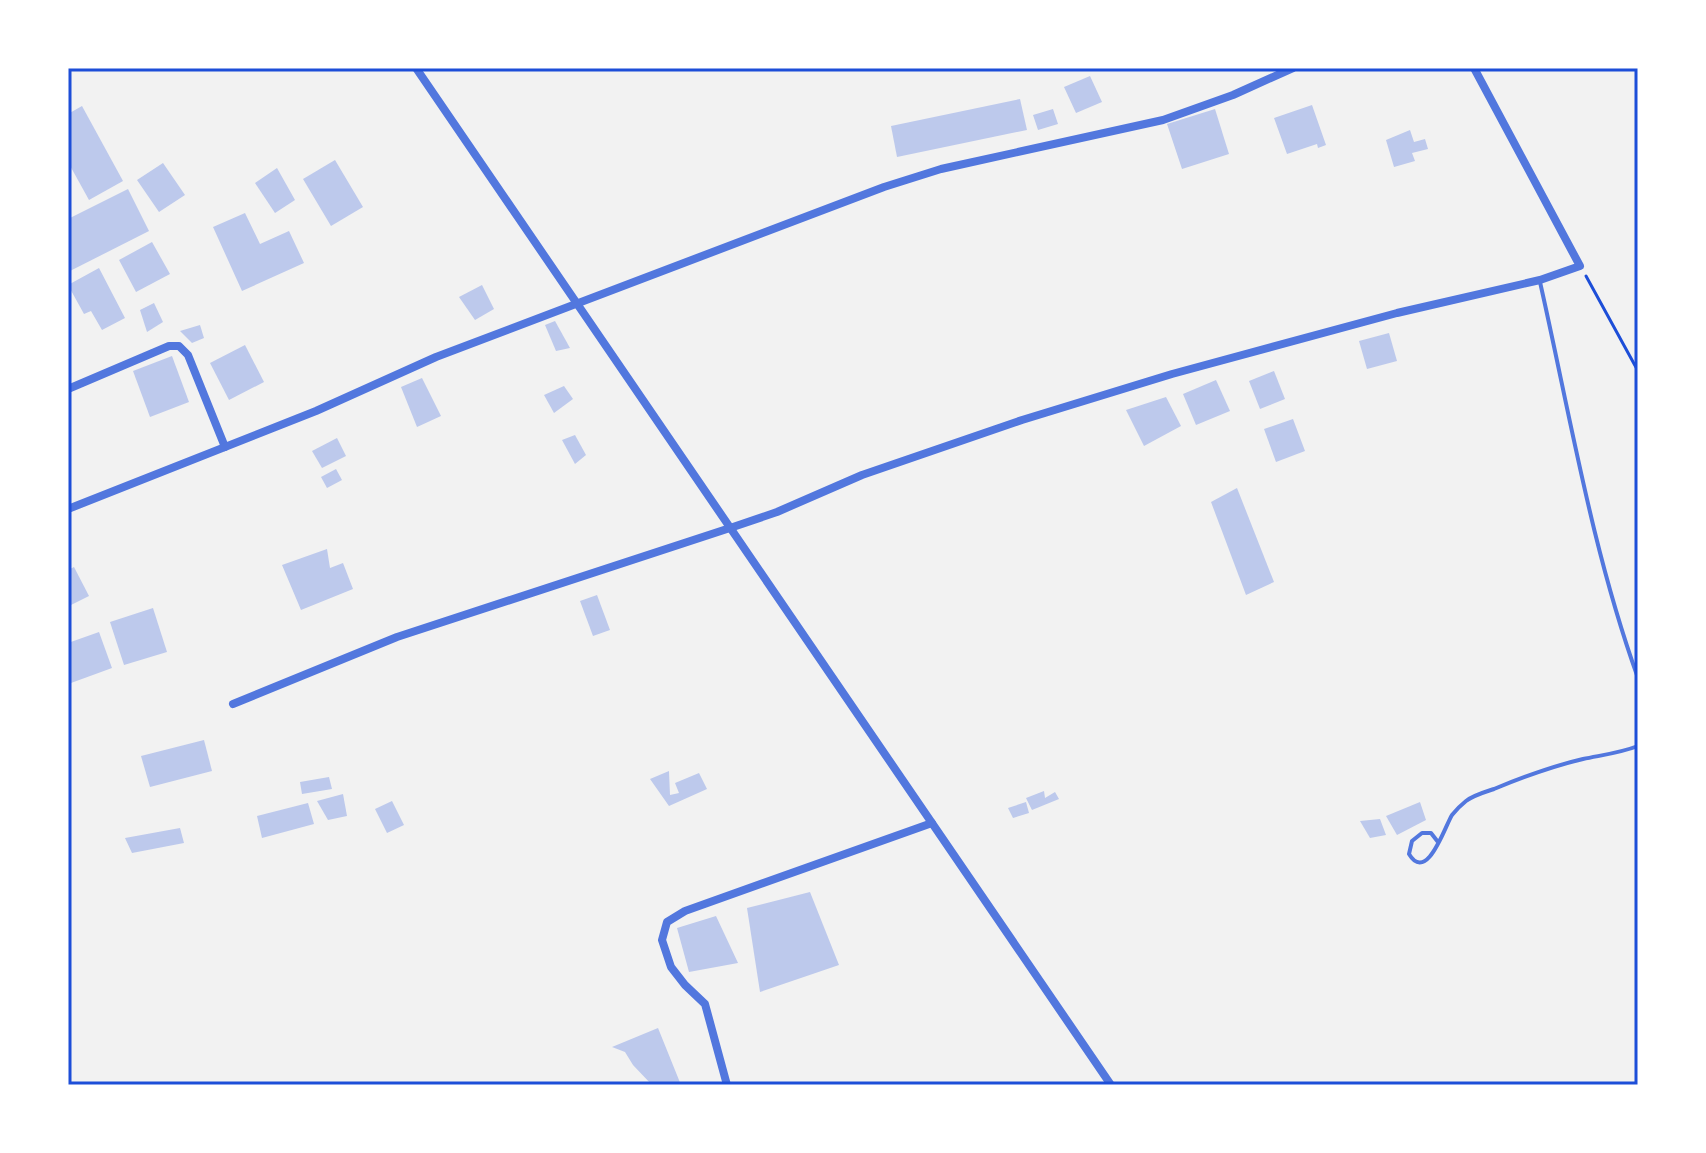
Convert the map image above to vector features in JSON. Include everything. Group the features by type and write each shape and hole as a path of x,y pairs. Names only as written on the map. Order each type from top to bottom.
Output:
{"street":[{"path":"416,68 1111,1085"},
{"path":"68,509 316,411 436,357 884,187 941,169 1163,120 1233,95 1293,68"},
{"path":"233,704 397,637 777,512 862,475 1022,420 1273,346 1540,280 1580,266 1474,68"},
{"path":"68,389 169,346 179,346 188,355 225,447"},
{"path":"727,1085 705,1004 671,967 662,940 667,922 685,911 932,823"}],"lane":[{"path":"1540,280 1590,516 1615,612 1638,678"},
{"path":"1438,842 1431,833 1422,833 1412,841 1409,854 1412,860 1427,861 1433,855 1453,813 1468,799 1548,769 1583,759 1613,755 1638,746"}],"path":[{"path":"1580,266 1638,371"}],"building":[{"path":"1090,76 1102,102 1076,113 1064,87"},
{"path":"1020,99 1027,130 897,157 891,126"},
{"path":"1312,105 1326,145 1318,148 1317,144 1287,154 1274,118"},
{"path":"82,106 123,181 89,200 68,162 68,114"},
{"path":"1053,109 1058,124 1038,130 1033,115"},
{"path":"1215,109 1229,154 1182,169 1167,124"},
{"path":"1410,130 1414,142 1425,139 1428,149 1412,153 1415,161 1394,167 1386,140"},
{"path":"335,160 363,207 331,226 303,179"},
{"path":"163,163 185,195 159,212 137,180"},
{"path":"277,168 295,200 275,213 255,183"},
{"path":"128,189 149,231 68,272 68,219"},
{"path":"245,213 260,244 289,231 304,263 242,291 213,227"},
{"path":"152,242 170,274 136,292 119,260"},
{"path":"99,268 125,318 102,330 91,311 84,314 68,285"},
{"path":"482,285 494,309 475,320 459,297"},
{"path":"154,303 163,322 147,332 140,310"},
{"path":"555,321 570,348 556,351 545,325"},
{"path":"200,325 204,338 192,343 180,331"},
{"path":"1389,333 1397,361 1367,369 1359,341"},
{"path":"245,345 264,382 229,400 210,363"},
{"path":"172,356 189,402 150,417 133,371"},
{"path":"1274,371 1285,399 1260,409 1249,381"},
{"path":"422,378 441,416 417,427 401,387"},
{"path":"1216,380 1230,411 1196,425 1183,394"},
{"path":"564,386 573,399 554,413 544,395"},
{"path":"1166,397 1181,426 1144,446 1126,410"},
{"path":"1293,419 1305,451 1276,462 1264,429"},
{"path":"575,435 586,455 575,464 562,440"},
{"path":"337,438 346,456 322,468 312,451"},
{"path":"336,469 342,480 327,488 321,477"},
{"path":"1237,488 1274,582 1246,595 1211,502"},
{"path":"327,549 330,568 343,563 353,589 301,610 282,565"},
{"path":"74,567 89,596 69,606 68,570"},
{"path":"597,595 610,630 593,636 580,601"},
{"path":"153,608 167,652 124,665 110,622"},
{"path":"99,632 112,668 71,683 68,643"},
{"path":"204,740 212,771 150,787 141,756"},
{"path":"669,771 670,795 679,793 675,783 699,773 707,789 669,806 650,779"},
{"path":"329,777 332,789 302,794 300,782"},
{"path":"1044,791 1045,798 1055,792 1059,799 1032,810 1026,798"},
{"path":"343,794 347,816 328,820 317,801"},
{"path":"392,801 404,825 387,833 375,809"},
{"path":"1026,802 1029,813 1013,818 1008,808"},
{"path":"1420,802 1426,820 1397,835 1386,816"},
{"path":"308,803 314,824 262,838 257,816"},
{"path":"1380,819 1386,835 1370,838 1360,821"},
{"path":"180,828 184,843 132,853 125,838"},
{"path":"810,892 839,965 760,992 747,908"},
{"path":"716,916 738,963 689,972 677,928"},
{"path":"658,1028 681,1085 652,1085 625,1052 612,1047"}]}
